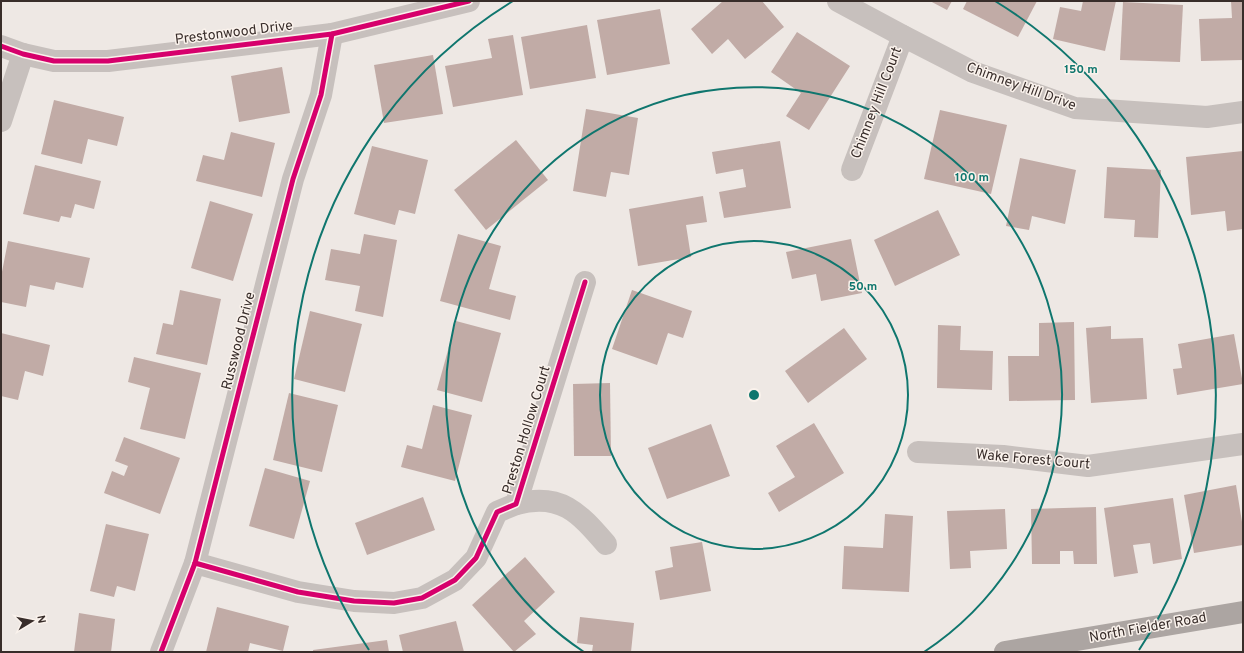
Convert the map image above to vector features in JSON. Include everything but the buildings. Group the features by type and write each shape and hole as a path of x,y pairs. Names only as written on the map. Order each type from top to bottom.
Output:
{"main road":[{"name":"North Fielder Road","path":"1005,652 1243,612"}],"street":[{"name":"Prestonwood Drive","path":"1,46 23,54 54,61 108,61 332,34 469,1"},
{"name":"Chimney Hill Drive","path":"838,1 974,72 1075,108 1207,117 1243,112"},
{"name":"Russwood Drive","path":"161,652 195,563 293,179 321,95 332,34"},
{"name":"Chimney Hill Court","path":"852,170 903,36"},
{"path":"1,121 23,54"},
{"name":"Preston Hollow Court","path":"195,563 298,592 346,600 394,603 422,598 455,580 476,558 497,512 516,504 585,282"},
{"name":"Wake Forest Court","path":"918,452 1003,456 1088,466 1243,444"},
{"path":"516,504 531,500 545,500 564,506 581,515 606,544"}],"cycle path":[{"path":"1,46 23,54 54,61 108,61 332,34 469,1"},
{"path":"161,652 195,563 293,179 321,95 332,34"},
{"path":"195,563 298,592 354,601 394,603 422,598 455,580 476,558 497,512 516,504 585,282"}]}
